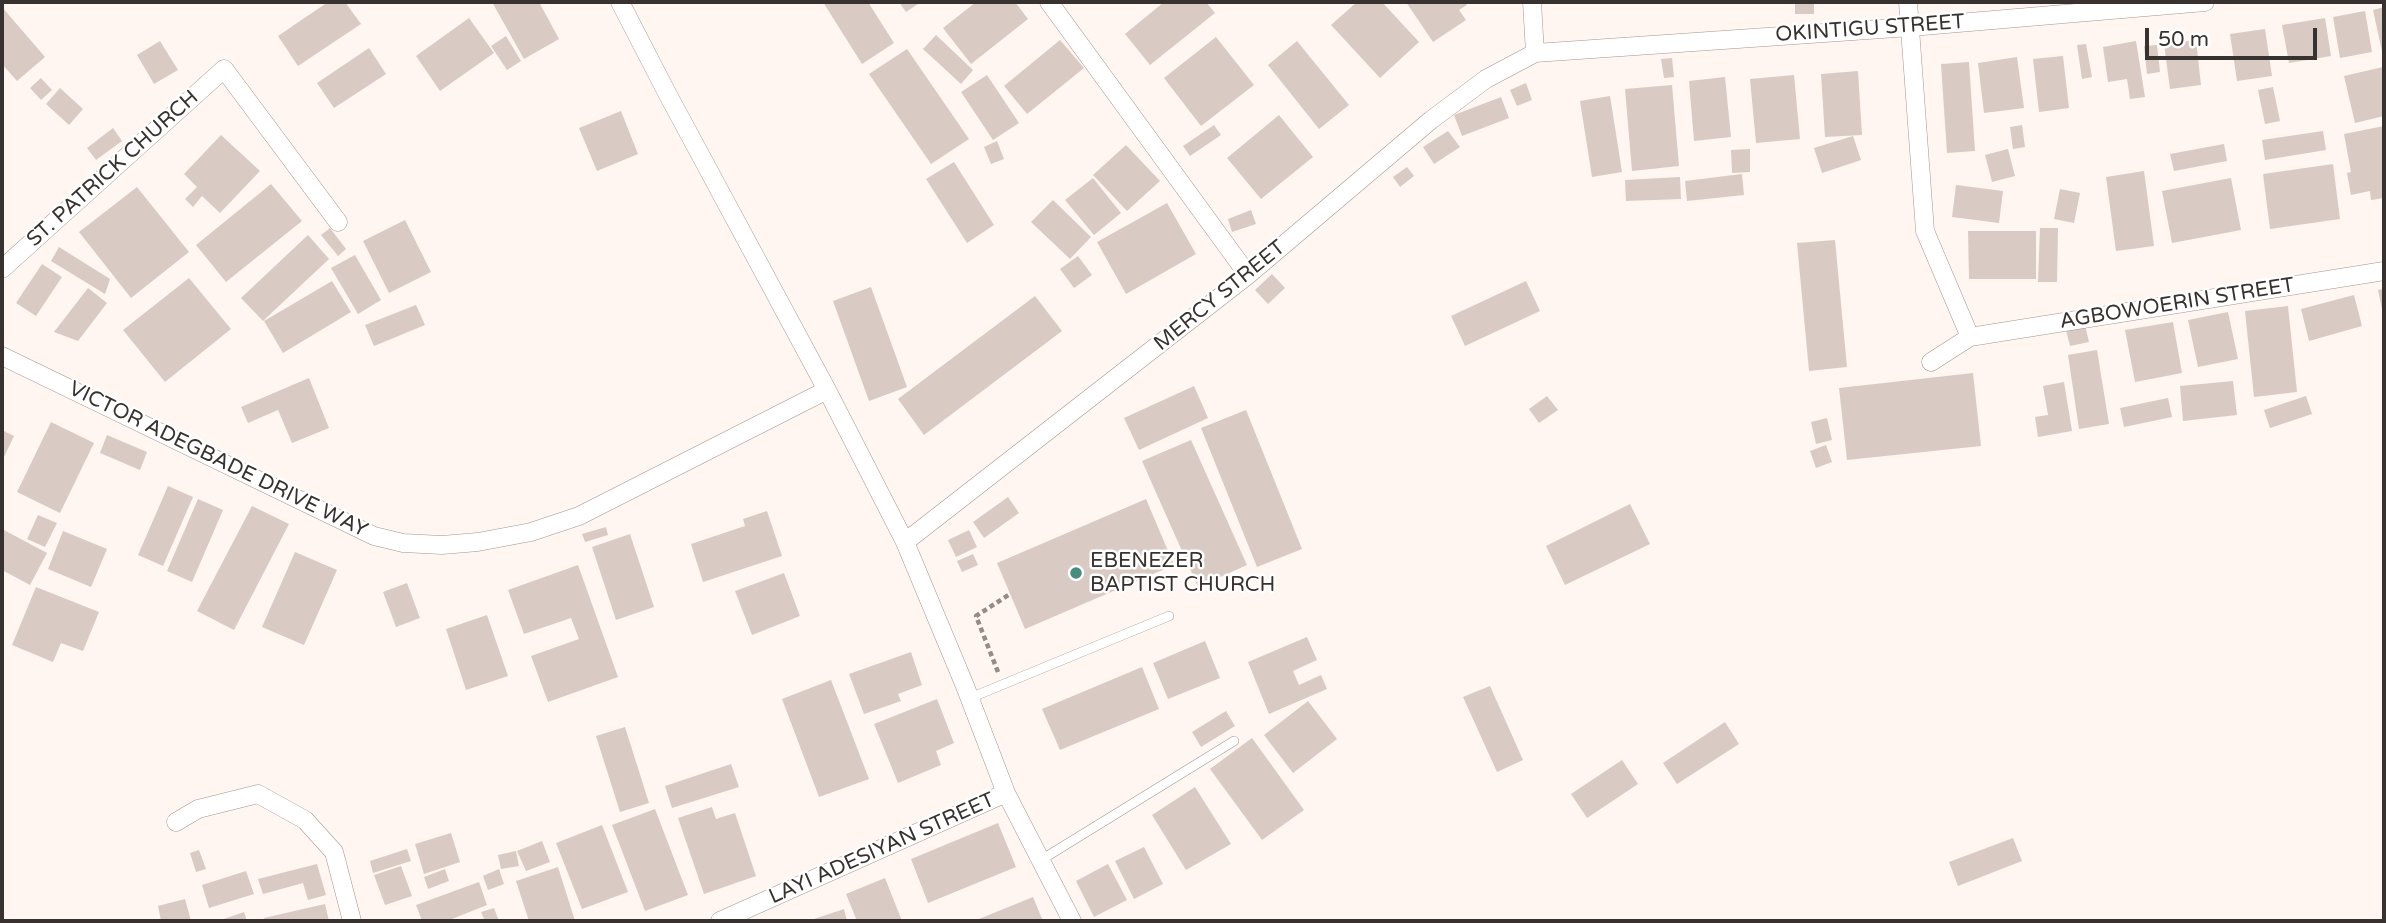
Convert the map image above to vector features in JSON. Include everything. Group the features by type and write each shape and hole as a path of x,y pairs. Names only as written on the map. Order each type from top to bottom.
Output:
{"street":[{"path":"620,2 905,542 968,692 1006,793 1072,921"},
{"path":"1049,2 1248,275"},
{"path":"1532,2 1535,52"},
{"path":"1908,2 1925,231 1970,337 1931,362"},
{"name":"OKINTIGU STREET","path":"1535,52 1911,27 2206,2"},
{"name":"MERCY STREET","path":"905,542 1248,275 1431,120 1486,79 1535,52"},
{"name":"ST. PATRICK CHURCH","path":"2,270 224,69 338,222"},
{"name":"AGBOWOERIN STREET","path":"1970,337 2384,271"},
{"name":"VICTOR ADEGBADE DRIVE WAY","path":"2,356 374,536 403,542 442,545 478,542 531,532 579,516 827,390"},
{"name":"LAYI ADESIYAN STREET","path":"720,921 1006,793"},
{"path":"176,822 198,809 258,794 304,820 334,852 352,921"}],"lane":[{"path":"968,692 1169,616"},
{"path":"1041,860 1234,741"}],"path":[{"path":"968,692 998,672 976,616 1010,594"}],"building":[{"path":"328,2 345,2 361,24 298,66 278,36"},
{"path":"492,2 539,2 559,39 524,59"},
{"path":"823,2 868,2 894,43 862,64"},
{"path":"899,2 921,2 906,12"},
{"path":"976,2 1015,2 1028,19 971,64 943,28"},
{"path":"1164,2 1206,2 1215,13 1150,65 1125,34"},
{"path":"1357,2 1382,2 1419,42 1380,78 1331,25"},
{"path":"1406,2 1465,2 1467,5 1459,10 1466,20 1433,42"},
{"path":"1795,2 1814,2 1814,14 1795,14"},
{"path":"2,7 45,57 17,81 2,64"},
{"path":"2384,7 2384,56 2383,56 2373,10"},
{"path":"2365,11 2372,52 2340,58 2333,17"},
{"path":"469,18 494,53 440,91 416,56"},
{"path":"2325,18 2331,56 2289,63 2282,25"},
{"path":"2265,29 2272,76 2237,81 2230,34"},
{"path":"936,35 973,70 961,84 923,49"},
{"path":"506,36 521,61 507,70 491,46"},
{"path":"1216,37 1254,85 1201,126 1164,78"},
{"path":"1060,40 1084,68 1027,114 1004,86"},
{"path":"2196,40 2201,85 2170,89 2164,44"},
{"path":"160,41 178,70 154,84 137,55"},
{"path":"1297,41 1349,105 1319,129 1268,65"},
{"path":"2136,41 2145,97 2130,99 2127,79 2108,82 2103,47"},
{"path":"2086,44 2092,77 2082,79 2077,45"},
{"path":"2157,45 2160,72 2147,74 2144,46"},
{"path":"369,48 386,74 334,108 317,83"},
{"path":"907,49 969,139 931,164 869,74"},
{"path":"2063,56 2069,108 2039,112 2033,59"},
{"path":"2017,57 2024,108 1984,113 1978,63"},
{"path":"1672,58 1674,77 1664,78 1661,59"},
{"path":"1969,62 1975,151 1947,153 1941,64"},
{"path":"2383,67 2384,116 2355,123 2344,76"},
{"path":"1858,71 1862,135 1825,137 1821,74"},
{"path":"987,75 1019,123 993,140 961,92"},
{"path":"1794,75 1800,139 1756,143 1750,79"},
{"path":"1725,77 1731,137 1694,141 1689,81"},
{"path":"41,78 52,90 41,100 30,88"},
{"path":"1526,83 1532,100 1517,106 1510,90"},
{"path":"1672,85 1679,166 1632,171 1625,89"},
{"path":"2273,87 2280,121 2265,124 2258,90"},
{"path":"60,88 83,109 69,125 46,104"},
{"path":"1610,96 1622,172 1592,177 1580,101"},
{"path":"1501,97 1509,118 1462,136 1454,115"},
{"path":"621,111 638,154 597,171 579,128"},
{"path":"1279,115 1313,157 1261,199 1227,158"},
{"path":"1214,125 1221,135 1190,156 1183,146"},
{"path":"2022,125 2025,147 2013,149 2010,127"},
{"path":"2384,126 2384,198 2371,200 2370,191 2351,195 2347,173 2351,172 2344,134"},
{"path":"113,128 122,141 96,160 87,148"},
{"path":"1448,131 1460,147 1434,164 1423,147"},
{"path":"2323,131 2326,150 2265,160 2262,140"},
{"path":"221,135 260,171 220,213 202,196 193,207 185,199 197,187 184,174"},
{"path":"1853,136 1861,160 1822,173 1814,148"},
{"path":"997,141 1004,159 991,164 984,147"},
{"path":"2224,144 2227,161 2174,171 2170,154"},
{"path":"1126,145 1160,181 1127,211 1093,175"},
{"path":"1750,149 1750,172 1732,173 1731,150"},
{"path":"2008,149 2015,176 1992,182 1985,155"},
{"path":"954,162 994,225 967,243 926,179"},
{"path":"2333,164 2340,219 2270,229 2263,174"},
{"path":"1407,167 1414,176 1400,187 1393,177"},
{"path":"2144,171 2154,246 2116,251 2106,177"},
{"path":"1742,174 1744,195 1687,201 1685,181"},
{"path":"1680,177 1681,199 1626,201 1625,180"},
{"path":"1093,178 1121,213 1094,235 1065,200"},
{"path":"2231,178 2241,230 2172,243 2162,191"},
{"path":"271,184 302,221 226,282 196,245"},
{"path":"1956,185 2003,191 1999,223 1952,217"},
{"path":"137,187 189,252 131,298 79,232"},
{"path":"2060,189 2080,193 2074,223 2054,219"},
{"path":"1053,200 1091,237 1070,259 1031,222"},
{"path":"1167,203 1196,254 1126,294 1097,242"},
{"path":"1251,210 1256,224 1232,232 1228,219"},
{"path":"405,220 431,272 389,293 363,241"},
{"path":"330,228 346,249 338,256 321,235"},
{"path":"2040,228 2058,228 2057,282 2038,282"},
{"path":"1968,231 2036,231 2036,279 1969,279"},
{"path":"308,235 329,259 263,321 241,298"},
{"path":"1835,240 1847,367 1809,371 1797,243"},
{"path":"59,247 110,279 105,294 51,261"},
{"path":"355,255 381,300 358,314 331,268"},
{"path":"1078,256 1092,275 1074,288 1060,269"},
{"path":"42,264 62,277 36,316 16,303"},
{"path":"1272,274 1285,288 1268,304 1255,290"},
{"path":"189,278 231,329 165,382 123,330"},
{"path":"332,281 351,312 283,353 264,321"},
{"path":"1526,281 1540,311 1465,346 1451,316"},
{"path":"871,287 907,387 869,401 833,301"},
{"path":"88,288 107,303 78,341 54,332"},
{"path":"2384,289 2384,314 2383,314 2378,290"},
{"path":"2354,295 2362,326 2309,341 2301,309"},
{"path":"1035,296 1062,331 924,435 898,399"},
{"path":"416,305 425,325 374,346 365,325"},
{"path":"2288,306 2297,392 2254,397 2245,311"},
{"path":"2228,312 2238,359 2198,367 2188,320"},
{"path":"2173,322 2182,373 2135,382 2125,330"},
{"path":"2085,325 2089,342 2070,346 2066,330"},
{"path":"2097,350 2109,424 2079,429 2068,355"},
{"path":"1973,373 1981,446 1847,460 1839,388"},
{"path":"309,378 329,428 292,443 278,410 248,423 241,407"},
{"path":"2233,381 2237,415 2183,421 2180,386"},
{"path":"2064,382 2072,431 2038,437 2035,417 2048,415 2043,386"},
{"path":"1194,386 1208,418 1139,450 1124,418"},
{"path":"1547,396 1558,410 1539,423 1529,409"},
{"path":"2306,396 2312,414 2270,428 2264,410"},
{"path":"2168,398 2172,417 2124,427 2120,408"},
{"path":"1246,410 1302,549 1257,567 1201,428"},
{"path":"1827,418 1832,440 1816,444 1811,422"},
{"path":"51,422 94,443 60,513 17,492"},
{"path":"2,430 14,436 2,461"},
{"path":"107,435 147,452 140,470 100,453"},
{"path":"1191,440 1247,565 1198,587 1142,461"},
{"path":"1826,445 1832,462 1816,468 1810,451"},
{"path":"168,486 193,497 163,566 138,555"},
{"path":"1008,497 1019,513 984,538 973,522"},
{"path":"198,499 223,510 192,582 167,571"},
{"path":"1146,499 1174,565 1025,629 997,563"},
{"path":"1630,504 1650,544 1565,585 1546,546"},
{"path":"252,506 289,524 234,630 197,611"},
{"path":"767,511 782,556 703,582 691,544 745,526 743,519"},
{"path":"38,515 57,523 45,547 27,539"},
{"path":"606,527 608,535 585,542 582,534"},
{"path":"2,529 47,553 30,585 2,570"},
{"path":"969,530 977,547 956,557 948,540"},
{"path":"63,531 107,549 91,587 48,569"},
{"path":"630,534 654,607 616,620 592,547"},
{"path":"295,552 337,570 304,645 262,627"},
{"path":"973,554 978,565 962,572 957,561"},
{"path":"578,565 618,677 548,702 531,656 579,639 571,618 524,634 508,590"},
{"path":"784,573 800,616 752,635 735,591"},
{"path":"407,583 420,618 396,627 383,592"},
{"path":"36,587 99,612 83,651 61,643 53,662 12,645"},
{"path":"487,615 508,676 466,690 446,629"},
{"path":"1307,637 1317,660 1293,671 1299,685 1321,675 1327,689 1269,714 1248,662"},
{"path":"1205,641 1220,678 1168,699 1153,663"},
{"path":"911,652 922,685 898,694 901,701 864,714 849,674"},
{"path":"1142,667 1159,709 1060,750 1042,709"},
{"path":"831,680 869,779 819,797 782,699"},
{"path":"1490,686 1523,760 1497,772 1463,697"},
{"path":"937,699 954,743 936,751 941,765 898,783 874,724"},
{"path":"1308,701 1337,739 1293,773 1264,735"},
{"path":"1226,711 1235,726 1201,747 1192,732"},
{"path":"1725,722 1739,744 1677,784 1663,763"},
{"path":"625,727 649,803 620,812 596,736"},
{"path":"1252,738 1304,810 1262,840 1210,769"},
{"path":"1622,760 1638,784 1587,818 1571,794"},
{"path":"731,764 739,787 672,808 665,786"},
{"path":"1195,787 1231,844 1186,870 1152,815"},
{"path":"712,807 716,819 735,813 756,876 704,894 678,818"},
{"path":"655,809 688,895 645,911 612,825"},
{"path":"998,823 1016,867 928,903 911,859"},
{"path":"602,825 628,892 582,909 556,843"},
{"path":"451,833 460,862 424,874 415,844"},
{"path":"2013,838 2022,861 1958,886 1949,862"},
{"path":"542,841 550,862 526,871 517,851"},
{"path":"1144,847 1163,884 1134,899 1115,861"},
{"path":"407,849 411,861 373,873 370,861"},
{"path":"199,850 206,869 196,872 190,853"},
{"path":"516,851 519,866 501,869 498,855"},
{"path":"317,864 326,895 308,900 303,883 263,894 258,879"},
{"path":"1108,864 1127,900 1094,917 1076,881"},
{"path":"401,866 412,896 385,905 374,875"},
{"path":"558,867 575,921 529,921 516,881"},
{"path":"445,869 449,881 428,889 424,877"},
{"path":"499,869 504,884 488,890 483,876"},
{"path":"246,871 254,894 209,908 202,885"},
{"path":"885,878 902,921 857,921 846,894"},
{"path":"479,882 487,905 447,921 422,921 416,905"},
{"path":"1033,897 1043,921 974,921"},
{"path":"185,899 191,921 161,921 158,906"},
{"path":"325,904 329,921 265,921 264,918"},
{"path":"494,908 499,921 485,921 481,912"},
{"path":"844,909 847,921 808,921"},
{"path":"244,912 247,921 218,921"}],"place":[{"name":"EBENEZER BAPTIST CHURCH","path":"1076,573"}]}
